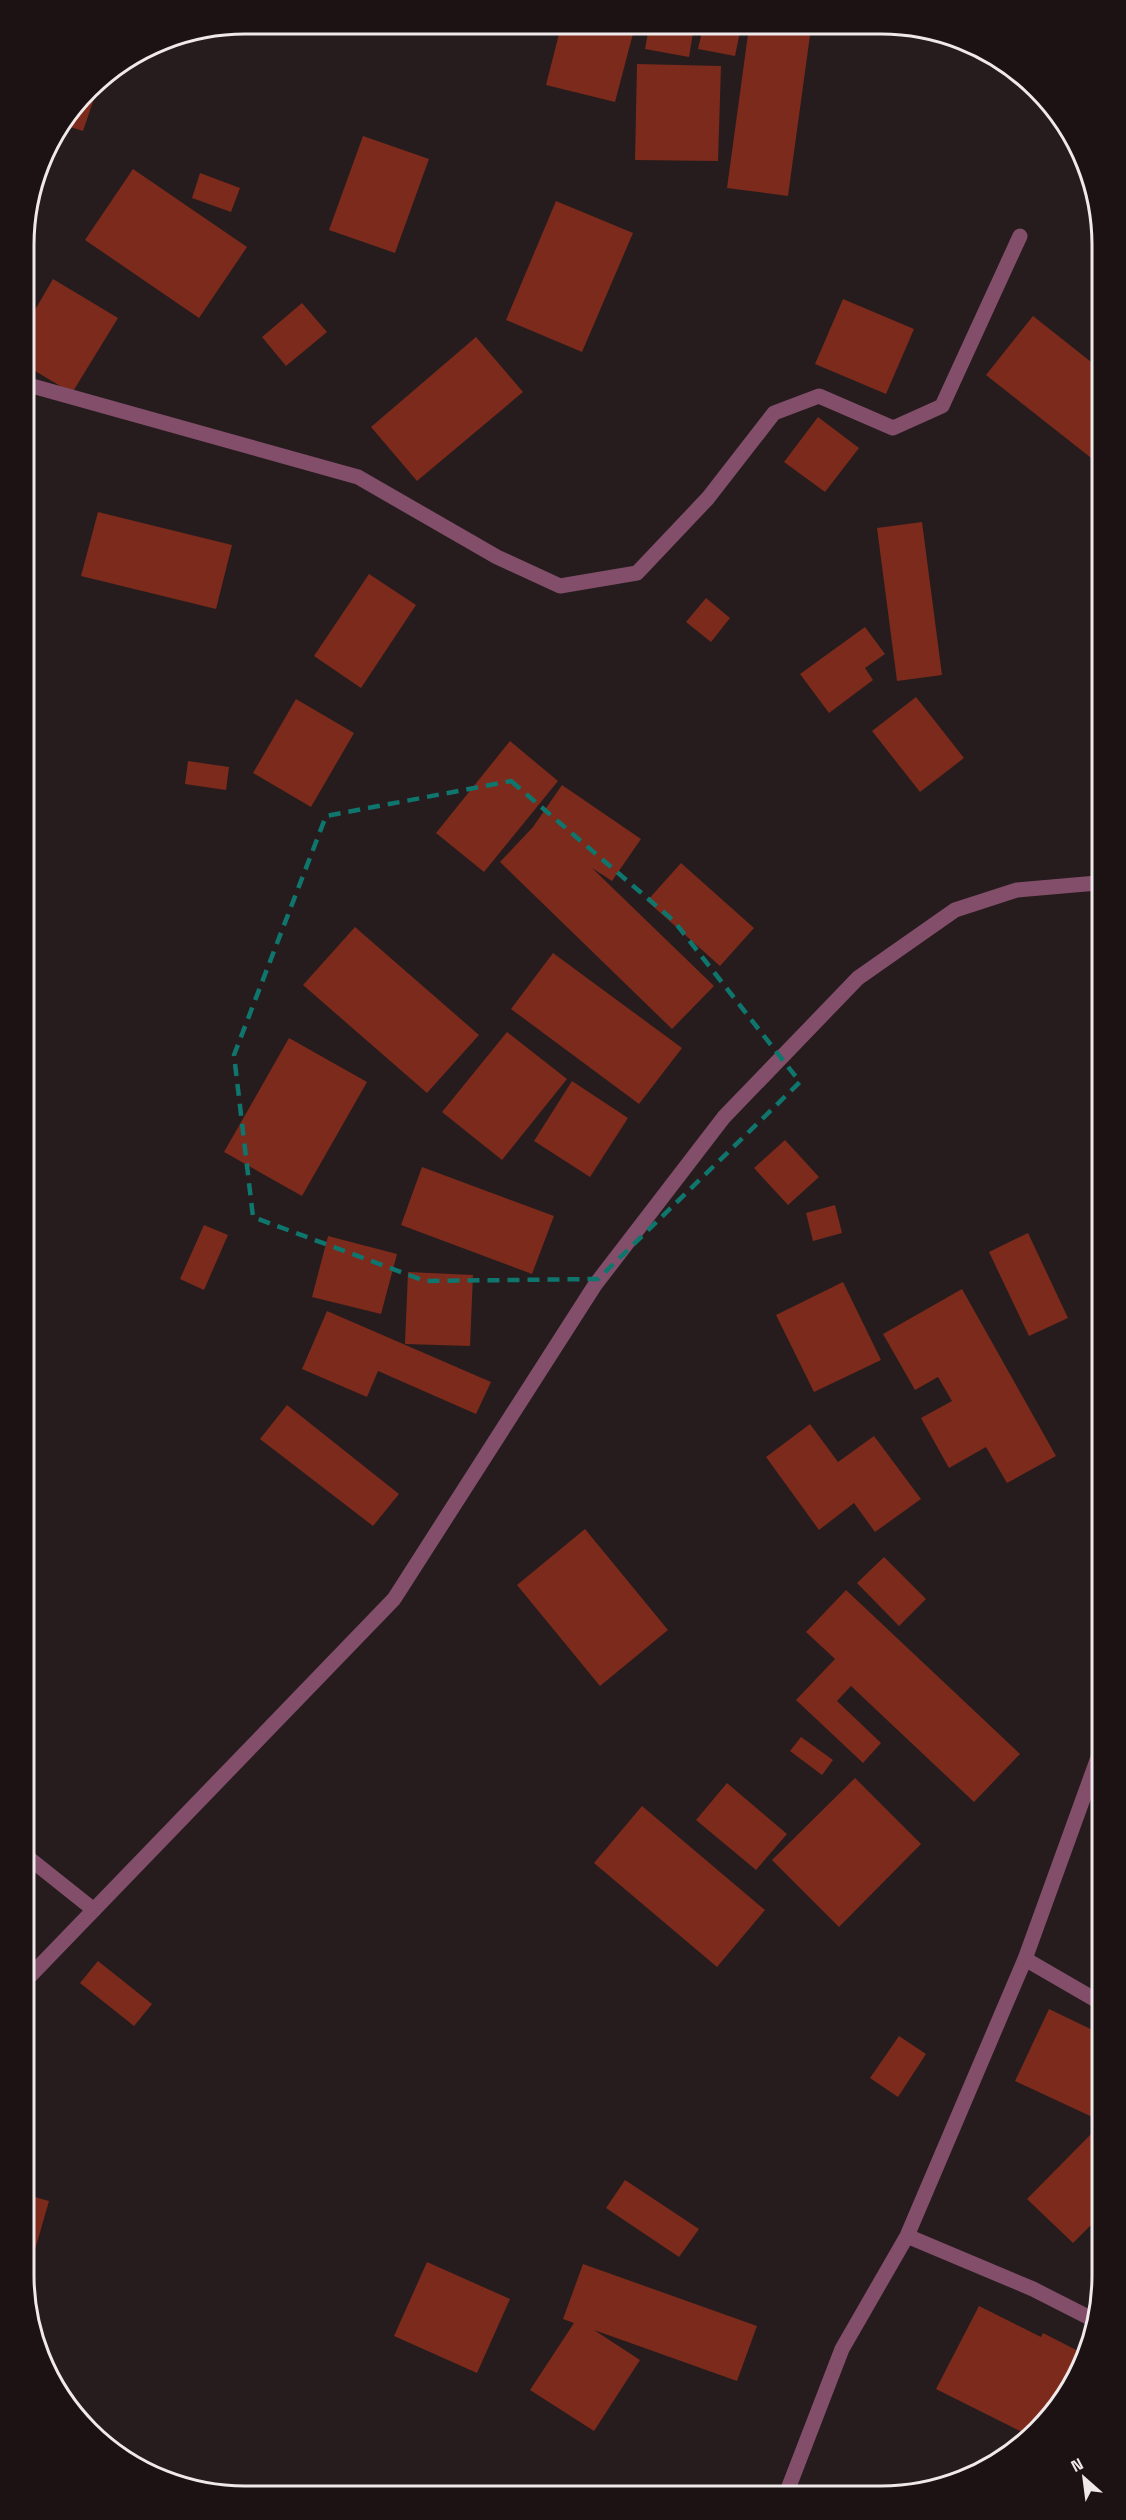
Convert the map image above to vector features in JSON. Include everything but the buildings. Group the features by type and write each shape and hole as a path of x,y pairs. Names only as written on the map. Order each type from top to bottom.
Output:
{"street":[{"path":"35,387 358,477 497,557 560,586 638,573 708,498 774,413 819,396 893,428 942,406 1020,236"},
{"path":"34,1972 394,1599 595,1285 724,1117 858,978 955,909 1017,890 1092,883"},
{"path":"789,2486 842,2349 907,2236 1025,1959 1091,1776"},
{"path":"34,1862 94,1910"},
{"path":"1025,1959 1091,1997"},
{"path":"907,2236 1033,2289 1087,2316"}],"highlighted area":[{"path":"511,781 674,921 800,1082 598,1279 425,1281 253,1217 234,1055 326,816"}]}
